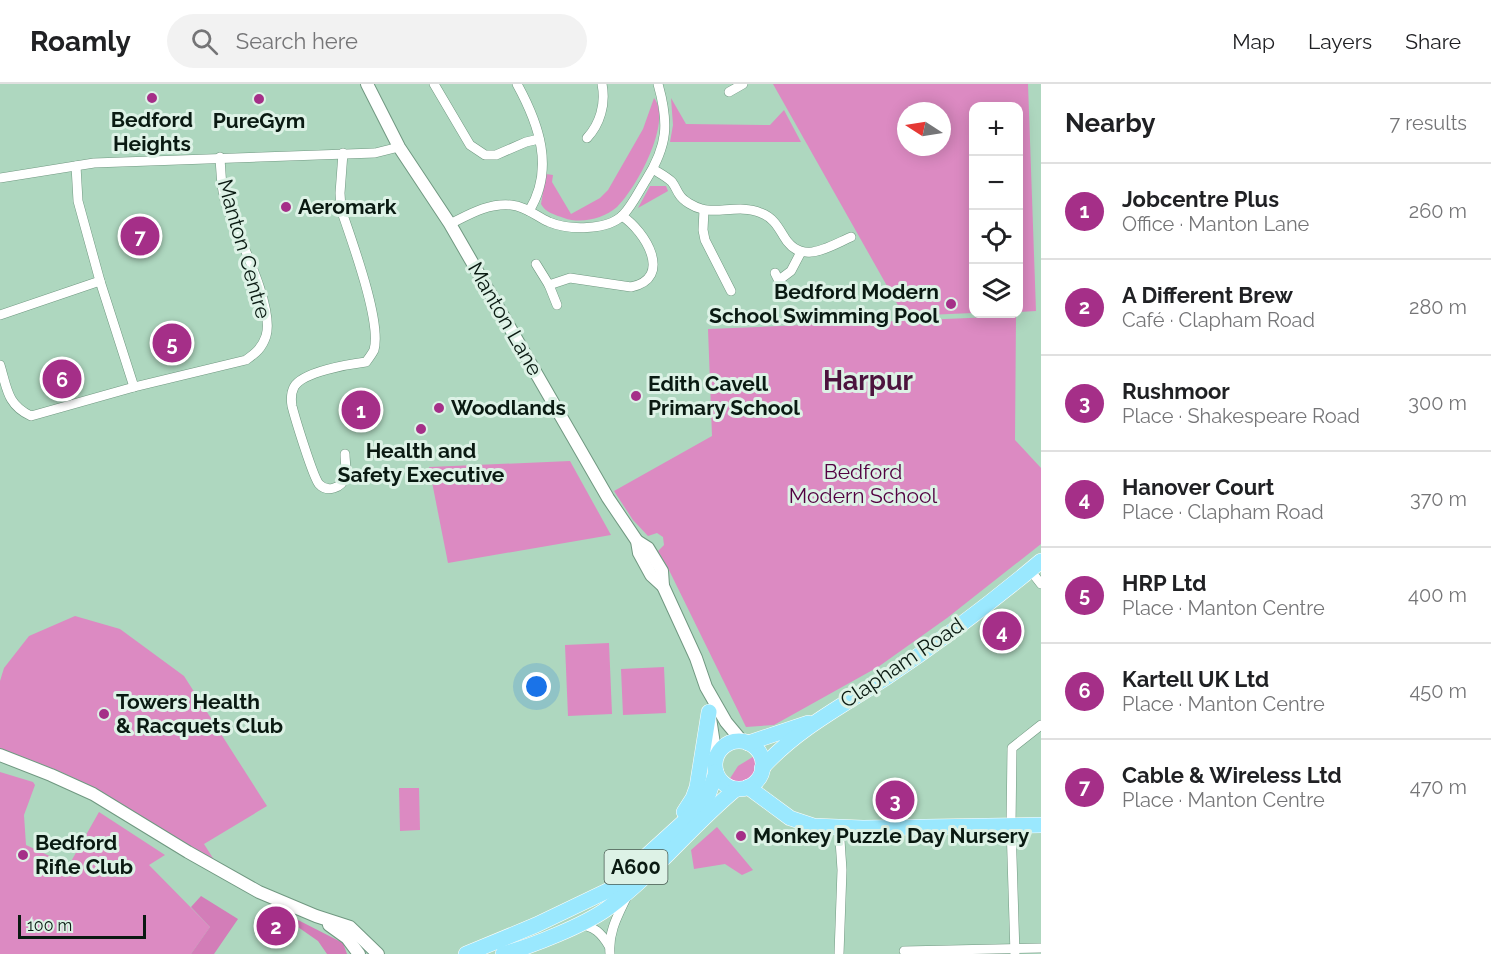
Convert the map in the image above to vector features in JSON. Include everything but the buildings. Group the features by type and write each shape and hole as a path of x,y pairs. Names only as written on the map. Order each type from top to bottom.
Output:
{"main road":[{"name":"Clapham Road","path":"761,771 777,752 819,719 942,639 1036,566"},
{"path":"675,828 697,787 709,712"},
{"name":"Clapham Road","path":"744,742 819,719"},
{"path":"744,742 758,751 769,802"},
{"name":"A600","path":"466,954 536,925 609,890 675,828 687,820 706,798 716,764 728,743 744,742"},
{"path":"716,764 724,784 742,788 769,802 790,818 814,826 1041,825"},
{"name":"A600","path":"503,954 576,925 594,916 630,891 684,836 761,771"},
{"path":"536,925 554,926 584,915 594,916"}],"street":[{"name":"Manton Lane","path":"367,84 399,147 450,224 608,498 637,541 639,553 651,574 663,586 696,658 706,687 726,722 744,742"},
{"path":"434,84 470,145 485,155 496,155 539,139"},
{"path":"517,84 531,109 537,126 543,167 535,201 529,211"},
{"path":"587,138 595,129 600,117 604,92 602,84"},
{"path":"450,224 486,207 511,205 562,227 594,227 622,216 653,169 661,150 666,124 658,84"},
{"path":"0,178 94,163 375,153 399,147"},
{"path":"343,153 339,192 341,209 372,311 375,331 373,352 366,362 347,364 302,380 294,386 291,396 318,483 325,488 332,489 340,486 345,478 345,454"},
{"name":"Manton Centre","path":"0,365 9,398 18,410 31,416 134,387 246,360 259,351 266,334 267,316 226,202 220,158"},
{"path":"76,166 78,201 100,281 134,387"},
{"path":"653,169 673,183 680,198 704,210 731,208 756,211 768,216 777,225 787,243 795,250 816,252 851,237"},
{"path":"704,210 705,240 722,283 731,291"},
{"path":"549,285 570,278 631,287 648,280 652,273 652,254 638,229 622,216"},
{"path":"779,280 791,271 801,252"},
{"path":"536,264 549,285 557,305"},
{"path":"0,315 100,281"},
{"path":"1036,566 1041,584"},
{"name":"Manton Lane","path":"706,687 716,764"},
{"path":"1015,951 1011,825 1012,748 1041,725"},
{"path":"0,755 93,794 231,878 259,892 316,916 350,927 378,954"},
{"path":"839,954 842,870 840,840 843,827"},
{"path":"610,950 612,933 630,891"},
{"path":"316,916 347,938 359,954"},
{"path":"594,916 609,924 612,933"},
{"path":"576,925 584,925 602,934 610,950"},
{"path":"904,951 1015,951 1041,948"}],"green space":[{"path":"773,84 1028,84 1036,311 1023,312 1023,102 969,102 969,313 904,316"},
{"path":"654,98 659,109 656,138 642,171 617,207 605,215 585,220 571,220 545,209 541,204 546,174 553,175 552,182 571,214 600,198 608,190 643,129"},
{"path":"671,98 686,124 770,125 784,110 801,142 670,142 673,125"},
{"path":"650,186 666,186 668,191 638,208"},
{"name":"Bedford Modern School","path":"1016,318 1015,440 1041,468 1041,544 947,618 878,667 774,725 746,727 658,551 664,545 663,537 657,533 648,536 633,520 614,491 712,436 708,329"},
{"path":"570,461 611,535 448,563 429,467"},
{"name":"Towers Health & Racquets Club","path":"75,616 120,629 184,676 267,806 204,844 218,866 93,787 0,748 0,681 4,668 29,636"},
{"path":"609,643 612,714 568,716 565,645"},
{"path":"664,667 666,713 623,715 621,669"},
{"path":"756,755 757,768 752,778 742,783 729,780 738,766"},
{"path":"0,772 33,782 35,785 24,815 26,845 69,865 99,812 165,855 149,865 210,927 191,954 0,954"},
{"path":"399,788 419,788 420,830 400,831"},
{"path":"717,827 753,870 742,875 725,864 694,869 691,850"}],"shaded area":[{"path":"201,896 238,919 214,954 191,954 210,927 191,907"},
{"path":"296,919 343,943 347,954 327,954 318,941 295,925"}],"place":[{"name":"Bedford Heights","path":"152,98"},
{"name":"PureGym","path":"259,99"},
{"name":"Aeromark","path":"286,207"},
{"name":"Cable & Wireless Ltd","path":"140,236"},
{"name":"Bedford Modern School Swimming Pool","path":"951,304"},
{"name":"HRP Ltd","path":"172,343"},
{"name":"Kartell UK Ltd","path":"62,379"},
{"name":"Edith Cavell Primary School","path":"636,396"},
{"name":"Woodlands","path":"439,408"},
{"name":"Jobcentre Plus","path":"361,410"},
{"name":"Health and Safety Executive","path":"421,429"},
{"name":"Hanover Court","path":"1002,631"},
{"name":"Towers Health & Racquets Club","path":"104,714"},
{"name":"Rushmoor","path":"895,800"},
{"name":"Monkey Puzzle Day Nursery","path":"741,836"},
{"name":"Bedford Rifle Club","path":"23,855"},
{"name":"A Different Brew","path":"276,926"}],"district":[{"name":"Harpur","path":"868,381"}]}
